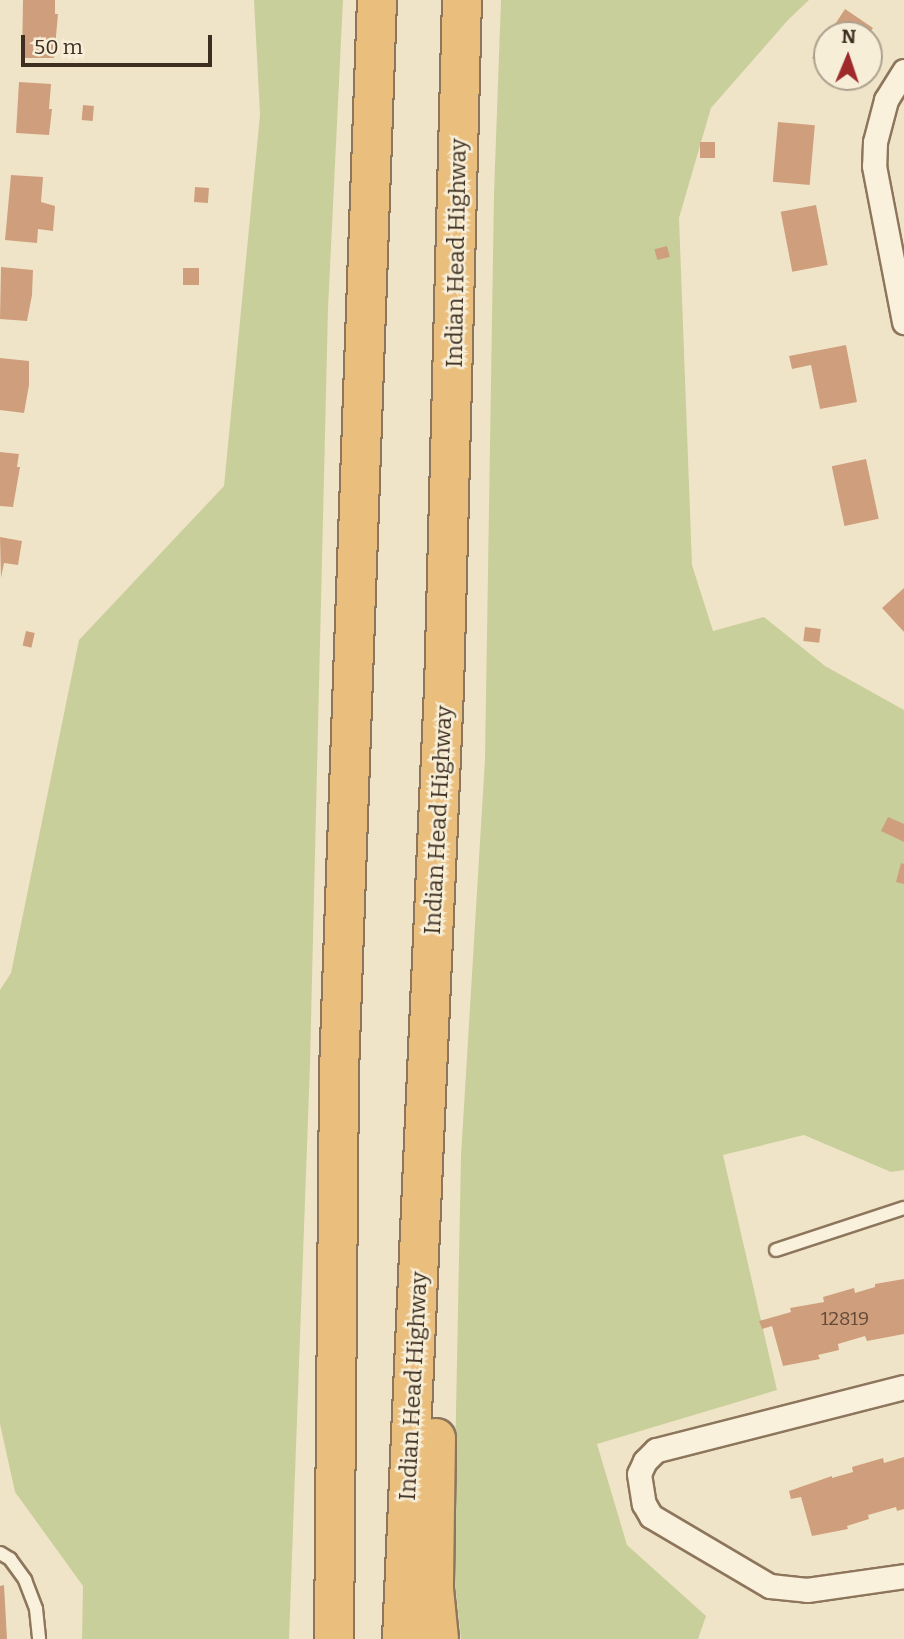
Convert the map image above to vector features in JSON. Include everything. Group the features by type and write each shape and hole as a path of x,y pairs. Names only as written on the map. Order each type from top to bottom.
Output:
{"highway":[{"path":"334,1639 340,1058 377,0"},
{"name":"Indian Head Highway","path":"402,1639 444,690 462,0"},
{"path":"422,1190 437,1411 434,1588 439,1639"}],"street":[{"path":"904,71 883,112 875,142 874,166 904,322"},
{"path":"904,1387 656,1450 645,1461 639,1474 644,1504 650,1516 770,1586 787,1591 807,1591 904,1576"}],"lane":[{"path":"776,1250 904,1208"},
{"path":"0,1553 10,1559 25,1580 36,1609 40,1639"}],"green space":[{"path":"254,0 343,0 328,309 310,1064 289,1639 82,1639 83,1586 15,1492 0,1424 0,990 11,973 79,640 224,486 260,115"},
{"path":"501,0 809,0 788,20 711,108 679,218 692,565 713,631 764,617 825,666 904,710 904,1170 891,1172 804,1135 723,1155 777,1390 597,1444 627,1545 706,1616 698,1639 461,1639 453,1565 461,1156 485,759 494,193"}],"building":[{"path":"23,0 55,0 55,14 58,14 54,58 22,58"},
{"path":"845,9 863,21 837,21"},
{"path":"19,82 51,84 49,135 16,133"},
{"path":"83,105 94,106 93,121 82,120"},
{"path":"778,122 815,125 810,185 773,182"},
{"path":"700,142 715,142 715,158 700,158"},
{"path":"11,175 43,177 41,202 55,206 53,231 38,229 37,243 5,240"},
{"path":"195,187 209,188 208,203 194,202"},
{"path":"816,205 828,265 792,272 781,212"},
{"path":"667,246 670,257 657,260 654,249"},
{"path":"1,267 33,270 27,321 0,319"},
{"path":"183,268 199,268 199,285 183,285"},
{"path":"846,345 857,402 820,409 811,365 792,369 789,356"},
{"path":"0,358 29,361 29,385 24,413 0,410"},
{"path":"0,452 19,454 17,467 20,467 13,507 0,506"},
{"path":"866,459 879,519 844,526 832,466"},
{"path":"0,537 22,541 18,565 4,563 1,578"},
{"path":"904,588 904,632 882,608"},
{"path":"805,627 821,629 819,643 803,641"},
{"path":"26,631 35,633 31,648 23,646"},
{"path":"888,817 904,824 904,842 881,831"},
{"path":"901,863 904,864 904,884 896,882"},
{"path":"904,1279 904,1334 867,1341 865,1336 838,1344 839,1350 818,1355 820,1359 783,1366 772,1326 762,1329 759,1321 791,1312 790,1308 824,1302 823,1297 854,1288 855,1293 875,1287 875,1284"},
{"path":"904,1457 904,1509 897,1511 896,1507 868,1515 869,1519 847,1526 848,1529 812,1536 801,1497 791,1499 789,1491 832,1476 853,1472 852,1467 883,1458 884,1463"},
{"path":"4,1585 7,1639 0,1639 0,1586"}]}
